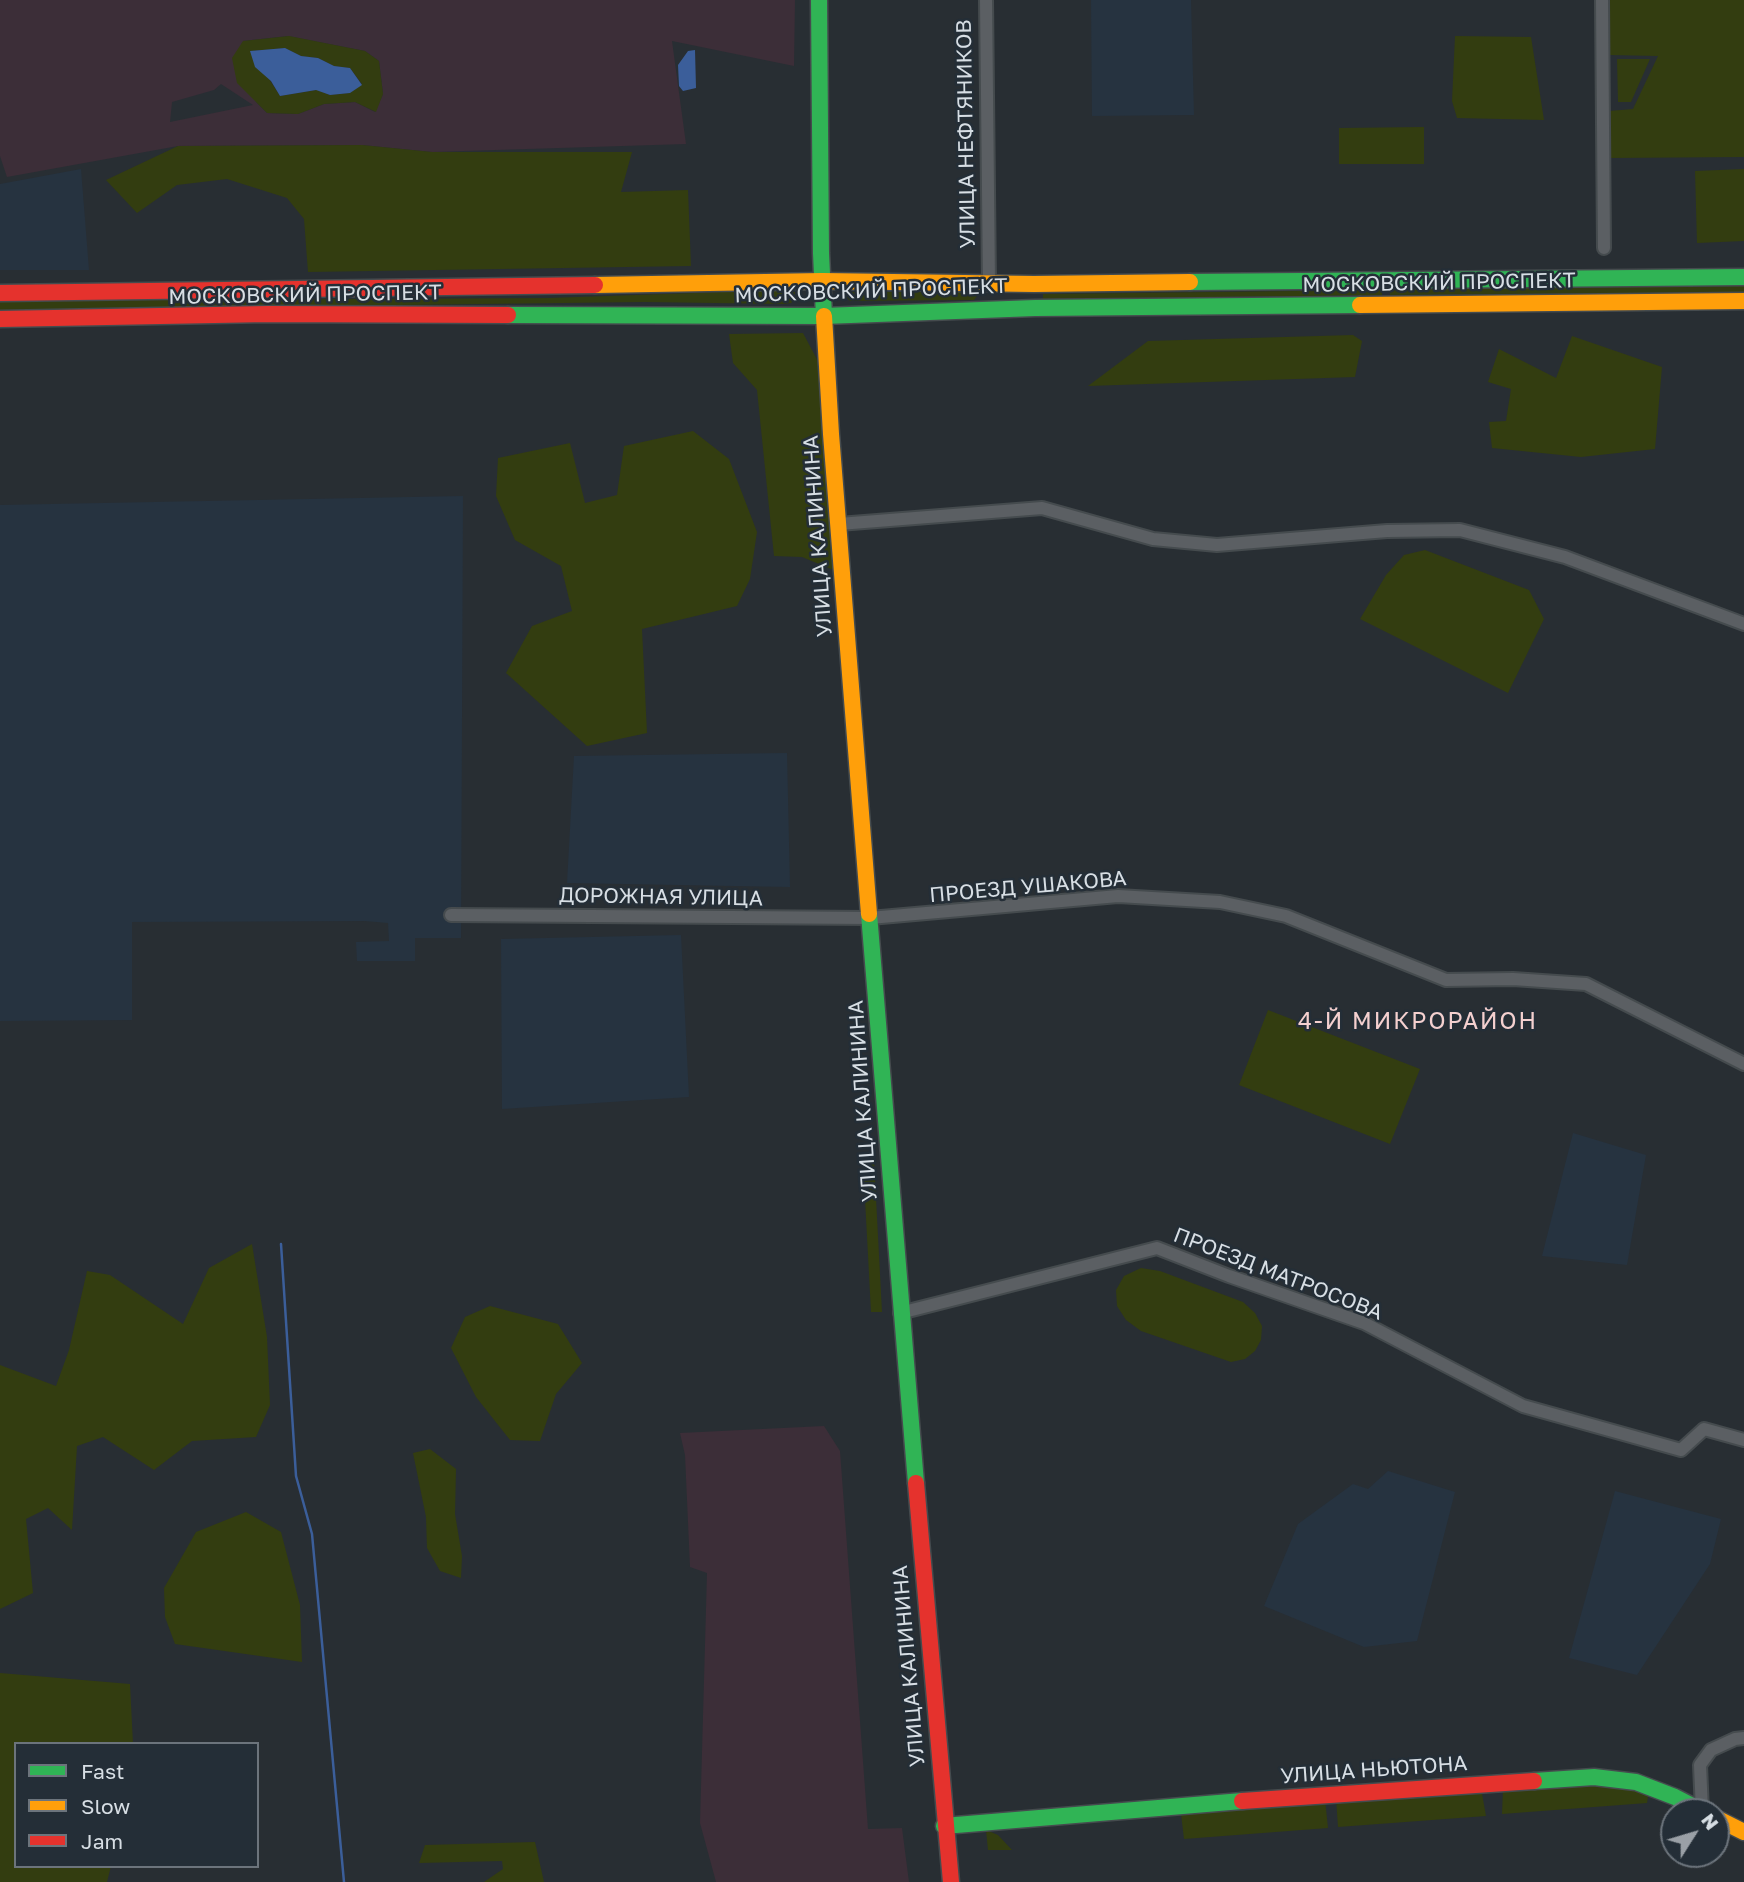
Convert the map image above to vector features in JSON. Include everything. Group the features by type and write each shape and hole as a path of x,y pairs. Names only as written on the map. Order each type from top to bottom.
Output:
{"main road":[{"name":"УЛИЦА КАЛИНИНА","path":"819,0 824,316 901,1313 951,1882"},
{"name":"МОСКОВСКИЙ ПРОСПЕКТ","path":"0,293 822,281 1034,284 1744,277"},
{"name":"УЛИЦА НЕФТЯНИКОВ","path":"989,284 989,309"},
{"path":"1034,284 1035,307"},
{"name":"МОСКОВСКИЙ ПРОСПЕКТ","path":"0,319 296,314 824,316 1035,307 1744,300"},
{"name":"УЛИЦА НЬЮТОНА","path":"944,1826 1330,1793 1594,1777 1636,1782 1677,1798"}],"street":[{"name":"УЛИЦА НЕФТЯНИКОВ","path":"986,0 989,284"},
{"path":"1602,0 1604,248"},
{"path":"839,524 1042,508 1153,539 1217,545 1387,531 1460,530 1565,557 1744,624"},
{"name":"ПРОЕЗД УШАКОВА","path":"870,918 1118,896 1220,902 1286,916 1446,980 1513,979 1586,984 1744,1064"},
{"name":"ДОРОЖНАЯ УЛИЦА","path":"451,915 870,918"},
{"name":"ПРОЕЗД МАТРОСОВА","path":"901,1313 1157,1248 1364,1323 1523,1406 1681,1450 1704,1429 1744,1440"},
{"path":"1705,1798 1700,1765 1711,1750 1735,1739 1744,1738"}],"shaded area":[{"path":"0,0 795,0 794,66 672,41 686,144 432,152 362,145 178,146 7,177 0,156","holes":["288,36 365,51 379,61 383,94 375,112 355,102 324,104 298,114 267,113 256,102 243,41","221,84 253,105 170,122 172,102 214,90"]},
{"path":"1091,0 1191,0 1194,115 1092,116"},
{"path":"81,169 89,270 0,270 0,184"},
{"path":"463,496 461,938 415,938 415,961 357,961 356,942 389,941 388,923 132,922 132,1020 0,1021 0,505"},
{"path":"787,753 790,887 567,883 574,756"},
{"path":"681,935 689,1097 502,1109 501,939"},
{"path":"1573,1133 1646,1155 1627,1265 1542,1256"},
{"path":"824,1426 840,1451 868,1829 902,1828 909,1882 716,1882 700,1823 707,1573 690,1567 685,1455 680,1433"},
{"path":"1388,1471 1455,1492 1417,1641 1364,1647 1264,1606 1298,1524 1353,1484 1368,1489"},
{"path":"1615,1491 1721,1519 1710,1564 1637,1675 1569,1658"}],"green space":[{"path":"1607,0 1744,0 1744,157 1609,158 1609,111 1633,109 1658,56 1608,55"},
{"path":"289,36 365,51 379,61 383,94 376,112 355,102 324,104 298,114 267,113 237,83 232,58 243,41","holes":["285,48 301,56 318,58 334,66 350,68 362,84 350,93 330,95 317,90 280,96 251,51"]},
{"path":"1455,36 1531,37 1544,120 1457,118 1452,101"},
{"path":"1617,59 1650,59 1631,102 1618,102"},
{"path":"1424,127 1424,164 1339,164 1339,128"},
{"path":"362,145 432,152 632,152 621,192 688,190 691,266 308,272 304,219 287,198 227,179 177,185 137,213 106,180 178,146"},
{"path":"1744,169 1744,241 1697,243 1695,171"},
{"path":"1744,286 1744,292 1390,295 1390,289"},
{"path":"782,290 795,292 791,303 644,302 0,310 0,301 548,298"},
{"path":"1382,290 1382,295 1043,299 1043,294"},
{"path":"850,292 974,292 978,295 974,300 850,301 846,296"},
{"path":"803,333 820,365 836,571 802,557 774,556 757,390 733,363 729,334"},
{"path":"1353,335 1362,341 1355,377 1088,386 1148,341"},
{"path":"1572,336 1662,367 1655,449 1581,457 1492,448 1489,422 1506,421 1511,389 1488,382 1499,349 1556,378"},
{"path":"693,431 729,459 757,532 750,579 737,606 642,629 647,733 587,746 506,673 532,626 572,611 561,566 515,540 496,496 498,458 570,443 585,503 617,495 624,446"},
{"path":"1425,550 1529,590 1544,619 1508,693 1360,619 1386,575 1404,555"},
{"path":"1268,1010 1420,1069 1390,1144 1239,1085"},
{"path":"874,1160 882,1312 871,1312 863,1161"},
{"path":"252,1244 267,1337 270,1405 256,1437 192,1441 154,1470 103,1437 77,1446 72,1530 48,1508 26,1519 33,1593 0,1609 0,1365 56,1386 69,1350 87,1271 110,1275 183,1324 209,1268"},
{"path":"1141,1268 1160,1271 1243,1302 1255,1313 1262,1326 1261,1340 1255,1351 1245,1359 1231,1362 1141,1331 1126,1320 1117,1306 1116,1290 1124,1276"},
{"path":"490,1306 558,1324 582,1363 556,1394 540,1441 510,1440 476,1397 451,1348 465,1317"},
{"path":"430,1449 456,1469 455,1514 462,1556 461,1578 440,1571 427,1548 426,1517 413,1453"},
{"path":"246,1512 281,1532 300,1605 302,1662 175,1644 165,1617 164,1588 196,1532"},
{"path":"0,1673 130,1684 133,1742 14,1742 14,1868 110,1868 107,1882 0,1882"},
{"path":"1601,1782 1649,1791 1647,1803 1502,1814 1503,1789"},
{"path":"1481,1788 1486,1816 1338,1827 1336,1798"},
{"path":"1325,1799 1328,1828 1184,1839 1181,1814"},
{"path":"986,1830 998,1835 1012,1850 988,1850"},
{"path":"535,1842 544,1882 484,1882 503,1869 502,1861 419,1863 425,1845"}],"water":[{"path":"285,48 301,56 318,58 334,66 350,68 362,85 350,93 330,95 316,90 280,96 271,81 255,67 250,51"},
{"path":"695,50 696,88 683,91 679,86 678,65 688,51"}],"waterway":[{"path":"281,1244 296,1476 312,1534 344,1882"}],"traffic: fast":[{"path":"508,315 824,316 819,0"},
{"path":"1190,282 1744,277"},
{"path":"824,316 1035,308 1360,305"},
{"path":"869,914 916,1483"},
{"path":"1534,1781 1594,1777 1636,1782 1677,1798"},
{"path":"944,1826 1242,1801"}],"traffic: slow":[{"path":"822,281 1034,284 1190,282"},
{"path":"595,285 822,281"},
{"path":"1360,305 1744,301"},
{"path":"824,316 869,914"},
{"path":"1730,1825 1744,1832"}],"traffic: jam":[{"path":"0,293 595,285"},
{"path":"0,319 268,314 508,315"},
{"path":"916,1483 951,1882"},
{"path":"1242,1801 1534,1781"}],"district":[{"name":"4-Й МИКРОРАЙОН","path":"1418,1022"}]}
